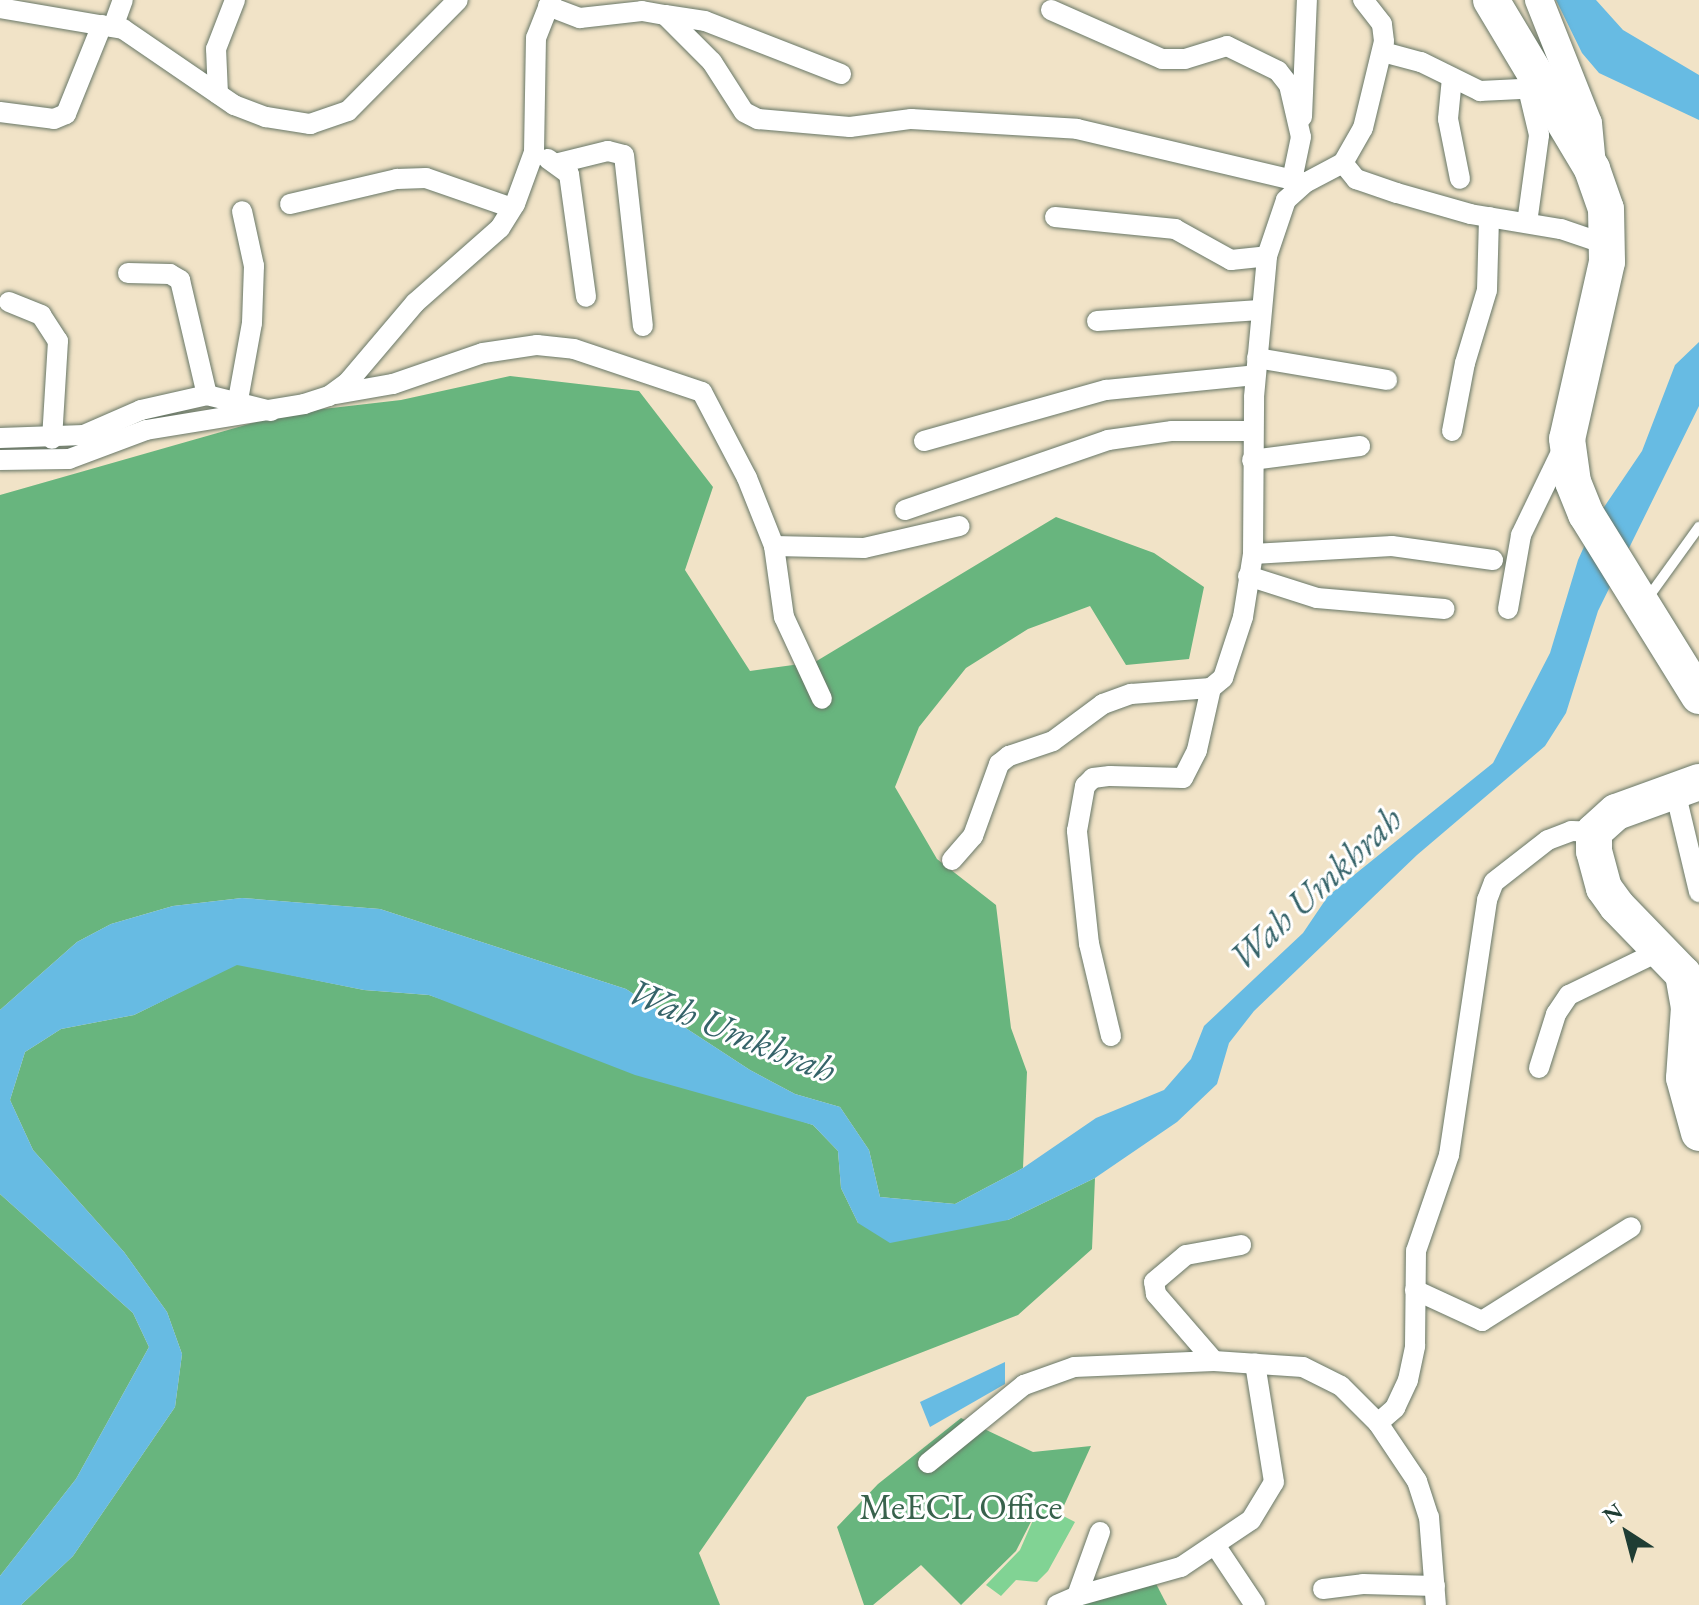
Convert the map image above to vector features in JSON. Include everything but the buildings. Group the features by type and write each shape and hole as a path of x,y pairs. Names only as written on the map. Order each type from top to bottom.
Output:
{"highway":[{"path":"1491,0 1535,88 1592,169 1606,209 1608,245 1567,439 1567,461 1586,514 1699,696"},
{"path":"1687,786 1632,803 1594,832 1604,888 1664,949 1688,989 1684,1078 1699,1133"}],"street":[{"path":"0,112 54,119 66,114 123,0"},
{"path":"218,94 216,49 235,0"},
{"path":"0,8 108,26 218,94 266,117 310,124 333,120 390,72 458,0"},
{"path":"952,860 973,836 999,764 1009,756 1053,741 1103,704 1131,694 1211,688 1223,678 1243,617 1253,554 1252,460 1260,310 1267,256 1286,200 1298,181 1307,0"},
{"path":"665,15 712,62 744,112 758,119 850,127 911,119 1077,129 1298,181 1343,163 1363,128 1383,52 1382,24 1363,0"},
{"path":"1539,0 1588,123 1592,169"},
{"path":"329,396 368,364 415,303 479,250 512,208 534,152 533,68 536,38 550,3 580,18 642,11 705,21 841,74"},
{"path":"1051,10 1162,59 1185,59 1227,46 1264,63 1289,85 1300,133"},
{"path":"1383,52 1421,62 1480,91 1535,88 1539,135 1527,223"},
{"path":"1452,78 1448,119 1460,179"},
{"path":"559,163 608,151 624,155 643,326"},
{"path":"534,152 559,163 569,174 586,297"},
{"path":"1343,163 1356,179 1489,217 1527,223 1608,245"},
{"path":"290,204 397,179 426,178 512,208"},
{"path":"238,400 252,323 254,266 242,211"},
{"path":"1055,217 1175,229 1223,258 1267,256"},
{"path":"1452,431 1465,363 1487,290 1489,217"},
{"path":"128,273 170,274 180,280 207,395"},
{"path":"9,302 41,315 58,341 52,439"},
{"path":"1097,321 1260,310"},
{"path":"0,460 69,459 146,430 272,412 329,396 393,384 483,353 537,345 574,349 691,386 710,402 774,546 784,617 822,699"},
{"path":"924,441 1106,390 1256,367 1387,380"},
{"path":"0,438 52,439 84,435 141,410 207,395 238,400 272,412"},
{"path":"905,510 1108,440 1172,431 1253,431"},
{"path":"1508,609 1525,522 1567,439"},
{"path":"1252,460 1360,446"},
{"path":"774,546 864,548 960,526"},
{"path":"1253,554 1392,546 1493,560"},
{"path":"1248,576 1317,598 1445,609"},
{"path":"1111,1036 1089,944 1077,831 1085,786 1093,778 1110,776 1183,778 1197,750 1211,688"},
{"path":"1687,786 1699,892"},
{"path":"1378,1423 1395,1408 1408,1380 1415,1346 1416,1251 1456,1116 1487,900 1494,882 1548,840 1571,831 1594,832"},
{"path":"1539,1068 1556,1014 1569,995 1664,949"},
{"path":"1415,1290 1482,1321 1631,1227"},
{"path":"1214,1361 1156,1294 1154,1282 1186,1255 1241,1245"},
{"path":"928,1463 1024,1385 1074,1367 1214,1361 1281,1364 1324,1375 1378,1423 1423,1495 1436,1596 1363,1584 1323,1589"},
{"path":"1057,1605 1077,1596 1165,1573 1251,1520 1274,1482 1255,1364"},
{"path":"1077,1596 1100,1532"},
{"path":"1215,1545 1255,1605"}],"lane":[{"path":"1638,594 1699,527"}],"green space":[{"path":"510,376 639,391 713,487 685,570 750,671 815,662 1056,517 1154,553 1204,587 1189,659 1126,665 1090,606 1028,629 966,668 919,727 895,787 937,859 996,905 1011,1028 1027,1072 1023,1168 955,1204 880,1197 869,1150 840,1107 795,1094 750,1070 626,989 380,909 242,898 173,906 111,924 77,942 0,1010 0,495 288,413 401,400"},
{"path":"237,964 364,990 429,995 813,1125 838,1151 841,1188 858,1223 1008,1220 1095,1178 1092,1249 1018,1315 807,1397 699,1553 720,1605 21,1605 73,1556 175,1407 182,1354 167,1312 124,1252 33,1150 10,1100 25,1052 61,1029 134,1015"},
{"path":"0,1194 133,1313 149,1347 76,1479 0,1576"},
{"name":"MeECL Office","path":"961,1418 1033,1452 1091,1446 1062,1510 1040,1504 1016,1551 961,1605 921,1565 873,1605 864,1605 837,1527 878,1484"},
{"path":"1040,1504 1075,1522 1048,1571 1037,1582 1016,1580 1001,1596 986,1585 1020,1550"},
{"path":"1151,1574 1167,1605 1059,1605"}],"water":[{"path":"1556,0 1596,0 1623,30 1699,75 1699,120 1599,73 1582,53"},
{"path":"1699,342 1699,406 1598,611 1566,713 1545,746 1417,855 1254,1011 1229,1043 1217,1084 1177,1122 1095,1178 1008,1220 890,1243 858,1223 841,1188 838,1151 813,1125 635,1075 429,995 364,990 237,965 134,1015 61,1029 25,1052 10,1100 33,1150 124,1252 167,1312 182,1354 175,1407 73,1556 21,1605 0,1605 0,1576 76,1479 149,1347 133,1313 0,1194 0,1010 77,942 111,924 173,906 242,898 380,909 626,989 750,1070 795,1094 840,1107 869,1150 880,1197 955,1204 1023,1168 1096,1118 1164,1090 1191,1059 1204,1026 1303,933 1328,896 1493,763 1550,653 1578,560 1598,516 1642,451 1675,365"},
{"path":"1005,1362 1005,1384 930,1427 920,1402"}],"water label":[{"name":"Wah Umkhrah","path":"1315,888"},
{"name":"Wah Umkhrah","path":"732,1030"}]}
